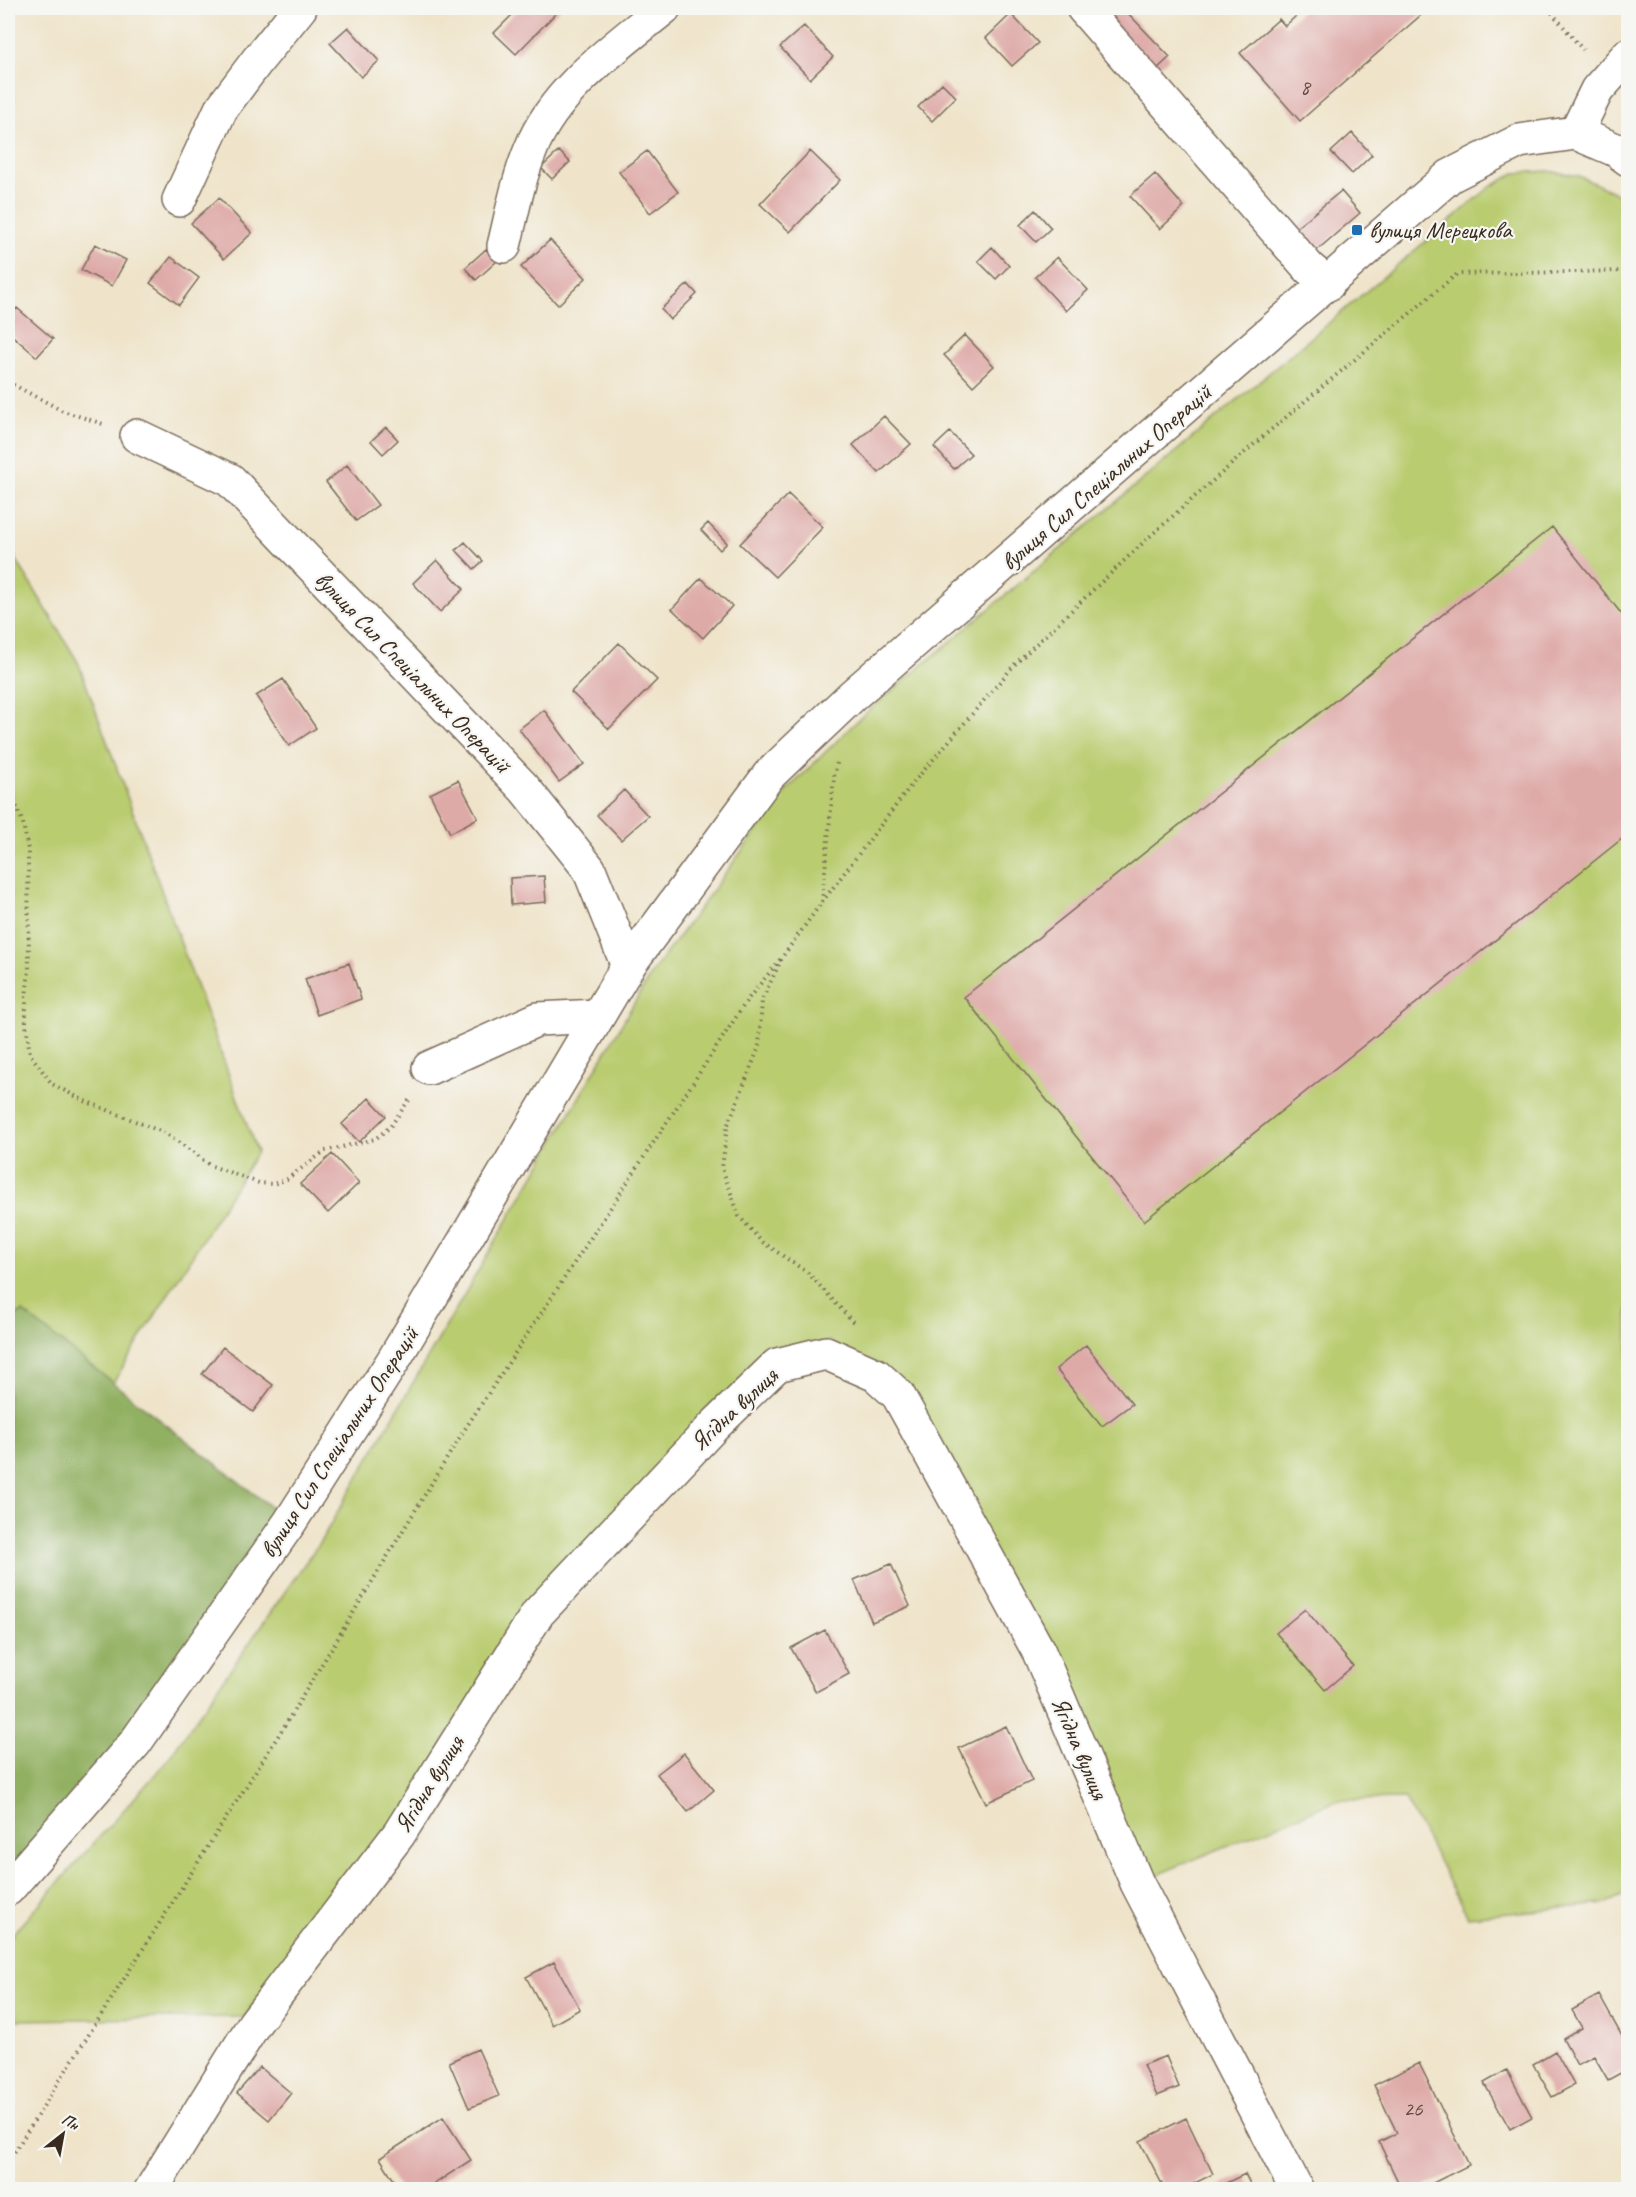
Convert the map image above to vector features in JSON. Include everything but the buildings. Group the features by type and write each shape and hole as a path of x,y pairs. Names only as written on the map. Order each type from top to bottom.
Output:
{"street":[{"path":"179,200 221,109 257,60 300,8"},
{"path":"504,246 516,195 531,147 555,108 587,70 664,8"},
{"path":"1085,8 1309,268 1328,284"},
{"path":"1629,55 1597,90 1576,133 1616,150 1629,159"},
{"name":"вулиця Сил Спеціальних Операцій","path":"8,1889 135,1743 290,1522 399,1350 628,966 769,775 853,695 1450,176 1519,141 1576,133"},
{"name":"вулиця Сил Спеціальних Операцій","path":"137,436 230,480 524,788 589,869 628,966"},
{"path":"429,1068 538,1019 598,1016"},
{"name":"Ягідна вулиця","path":"151,2190 254,2024 399,1834 538,1613 618,1525 777,1365 826,1353 876,1375 898,1395 1039,1652 1137,1883 1297,2190"}],"path":[{"path":"1548,8 1585,53"},
{"path":"8,2162 285,1725 467,1426 748,999 913,783 1016,663 1147,539 1260,439 1457,274 1629,271"},
{"path":"8,382 63,411 137,436"},
{"path":"822,902 834,777 839,757"},
{"path":"8,784 23,823 28,850 29,970 26,1006 30,1054 52,1084 85,1101 165,1133 196,1154 209,1166 259,1183 273,1184 287,1179 325,1151 375,1139 390,1127 411,1096 419,1079 429,1068"},
{"path":"783,956 762,1000 759,1047 727,1127 722,1168 739,1216 761,1240 808,1273 858,1328"}],"green space":[{"path":"1548,171 1579,176 1613,192 1628,203 1628,1893 1604,1904 1468,1917 1405,1799 1338,1800 1149,1878 925,1421 829,1341 707,1418 244,2017 17,2020 8,2014 8,1939 163,1766 322,1539 651,974 786,791 862,716 1490,187 1515,173"},
{"path":"8,546 78,662 257,1152 113,1383 23,1312 8,1319"},
{"path":"23,1312 290,1522 8,1889 8,1319"}],"place":[{"name":"вулиця Мерецкова","path":"1357,230"}]}
